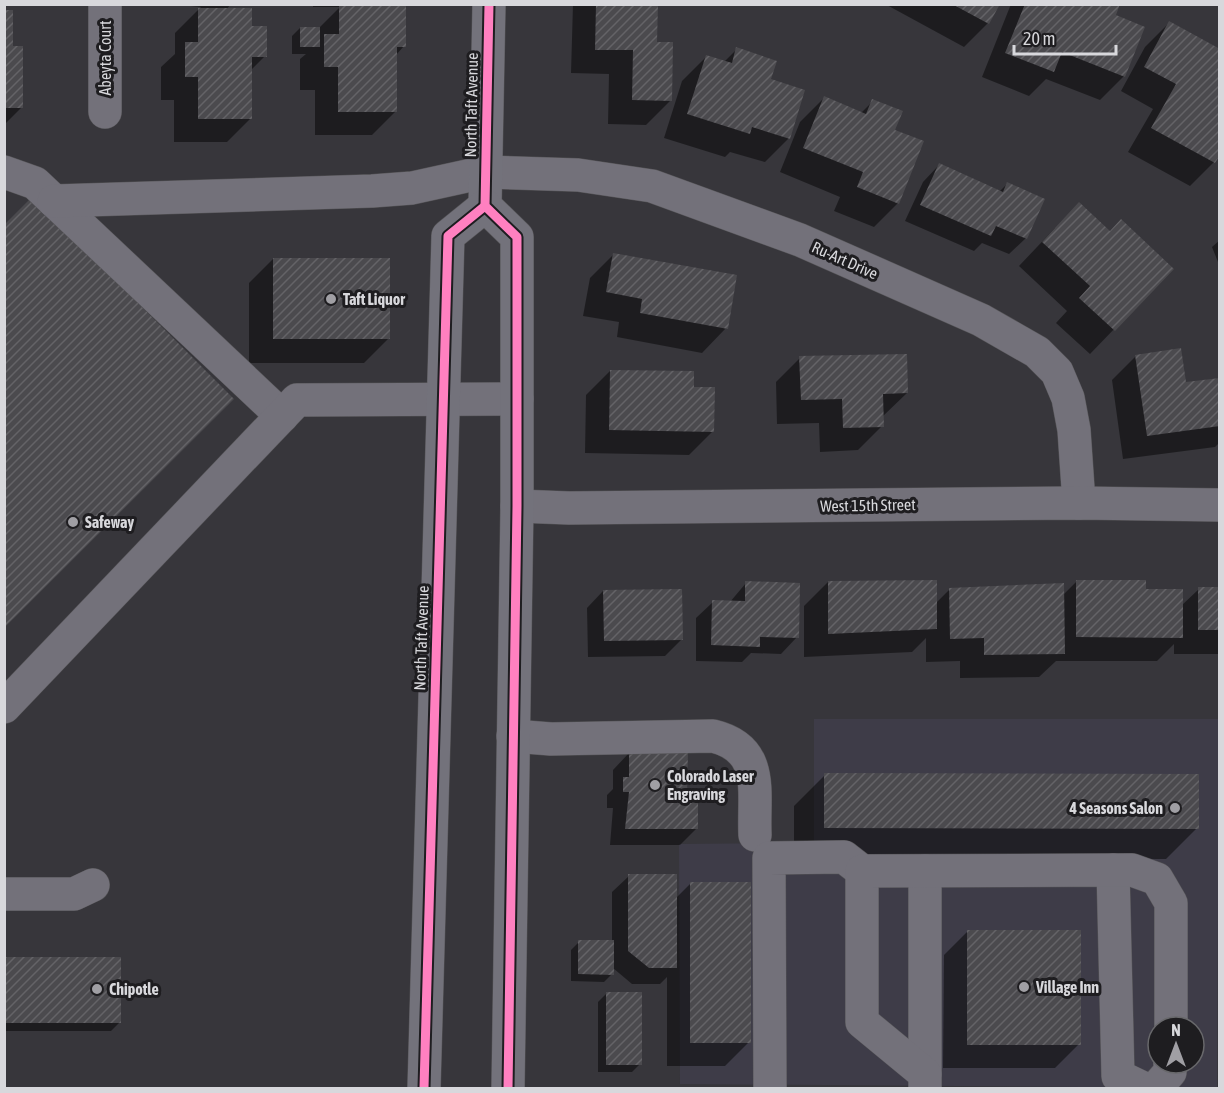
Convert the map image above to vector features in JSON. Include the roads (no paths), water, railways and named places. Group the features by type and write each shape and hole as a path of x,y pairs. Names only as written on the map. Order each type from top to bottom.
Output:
{"main road":[{"name":"North Taft Avenue","path":"424,1089 448,236 485,206 489,4"},
{"path":"485,206 517,237 517,506 508,1089"}],"street":[{"name":"Abeyta Court","path":"105,4 105,112"},
{"path":"4,172 35,183 282,416"},
{"name":"Ru-Art Drive","path":"54,201 412,188 485,172 578,175 652,186 685,196 800,240 1010,335 1037,352 1057,372 1068,398 1074,430 1079,503"},
{"path":"4,707 297,400 517,399"},
{"name":"West 15th Street","path":"517,506 568,508 1079,503 1220,505"},
{"path":"513,736 551,739 713,736 727,740 744,751 752,763 755,836"},
{"path":"770,1089 769,858 843,857 862,871 1132,870 1156,879 1171,903 1171,1015"},
{"path":"1113,870 1118,1076 1143,1089"},
{"path":"862,871 862,1022 925,1081"},
{"path":"925,871 925,1081"},
{"path":"4,894 74,894 93,885"},
{"path":"1156,1089 1168,1075"}],"place":[{"name":"Taft Liquor","path":"331,299"},
{"name":"Safeway","path":"73,522"},
{"name":"Colorado Laser Engraving","path":"655,785"},
{"name":"4 Seasons Salon","path":"1175,808"},
{"name":"Village Inn","path":"1024,987"},
{"name":"Chipotle","path":"97,989"}]}
